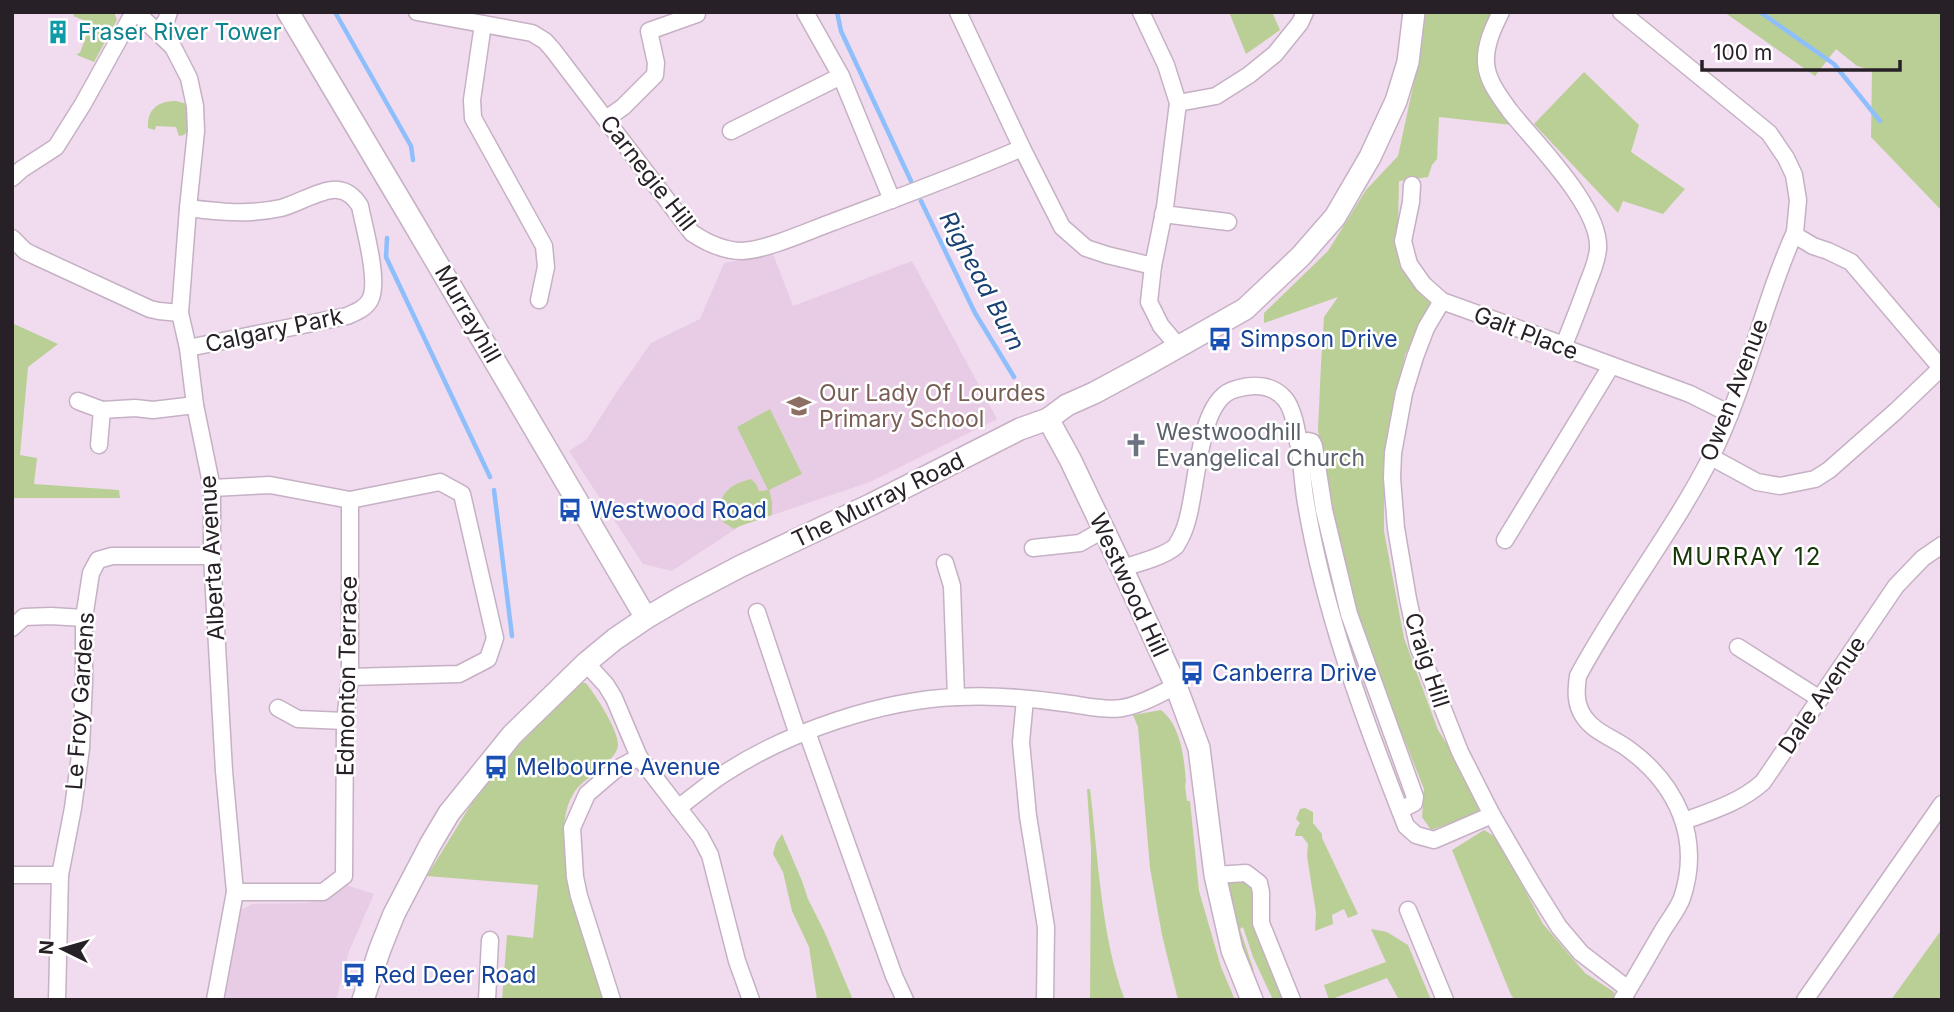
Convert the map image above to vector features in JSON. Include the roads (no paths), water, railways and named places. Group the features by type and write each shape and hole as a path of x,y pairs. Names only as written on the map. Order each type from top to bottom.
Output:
{"street":[{"name":"Alberta Avenue","path":"135,12 173,47 189,78 195,106 196,131 180,313 212,488 212,556 224,771 235,892 215,1000"},
{"path":"12,178 56,147 135,12"},
{"path":"158,31 169,12"},
{"name":"Murrayhill","path":"288,12 646,618"},
{"name":"Carnegie Hill","path":"417,12 532,33 545,41 692,233 725,249 743,251 785,240 1022,148"},
{"path":"805,12 841,76 892,200"},
{"path":"958,12 1062,227 1086,248 1153,266"},
{"path":"1141,12 1166,65 1178,103 1149,302 1161,326 1180,347"},
{"path":"1178,103 1216,96 1249,75 1275,54 1300,23 1305,12"},
{"name":"The Murray Road","path":"646,618 741,566 870,505 1020,429 1048,419 1067,405 1180,347 1245,309 1301,256 1335,217 1370,157 1396,101 1408,62 1414,12"},
{"path":"1501,12 1488,47 1486,65 1492,82 1523,127 1564,175 1595,227 1598,248 1594,267 1564,345"},
{"path":"1621,12 1769,133 1794,175 1798,200 1795,232 1801,240 1851,262 1941,368 1896,411 1829,470 1815,479 1780,486 1757,482 1711,457"},
{"path":"606,119 623,107 655,75 656,63 649,31 697,15"},
{"path":"483,24 472,100 473,118 544,246 546,267 538,300"},
{"path":"731,131 841,76"},
{"name":"Galt Place","path":"1412,185 1403,241 1404,251 1409,264 1423,284 1442,301 1690,394 1730,414"},
{"name":"Calgary Park","path":"188,208 229,214 255,212 285,207 322,192 339,190 354,198 360,206 374,279 372,297 367,304 347,316 188,348"},
{"path":"1163,214 1228,222"},
{"name":"Owen Avenue","path":"1625,995 1682,900 1690,862 1687,833 1678,805 1661,778 1629,750 1593,727 1584,718 1575,692 1578,676 1711,457 1730,414 1783,259 1795,232"},
{"path":"12,238 25,251 150,309 180,313"},
{"name":"Craig Hill","path":"1442,301 1426,328 1415,357 1404,393 1393,453 1396,528 1419,646 1454,740 1492,814 1559,927 1581,953 1611,977 1625,995"},
{"path":"1505,540 1611,366"},
{"path":"1122,568 1154,558 1176,546 1186,527 1207,421 1216,403 1230,390 1245,386 1264,386 1283,397 1296,423 1315,553 1334,627 1406,826 1416,835 1434,840 1492,814"},
{"path":"78,401 102,411 135,408 153,410 195,405"},
{"path":"99,445 102,411"},
{"name":"Westwood Hill","path":"1048,419 1122,568 1176,687 1199,748 1215,875 1232,950 1252,1000"},
{"path":"1298,443 1308,441 1314,446 1324,510 1351,621 1415,797 1415,803 1400,810"},
{"path":"212,488 270,485 349,500 440,482 462,494 495,638 488,659 458,674 350,677"},
{"name":"Edmonton Terrace","path":"235,892 323,892 344,876 345,721 350,677 349,500"},
{"path":"1033,548 1080,543 1103,530"},
{"name":"Dale Avenue","path":"1684,821 1729,804 1751,793 1763,782 1896,586 1923,558 1942,545"},
{"name":"Le Froy Gardens","path":"57,1000 60,875 81,748 84,618 91,573 98,560 112,556 212,556"},
{"path":"945,564 952,586 956,696"},
{"path":"757,612 905,1000"},
{"path":"12,628 23,617 84,618"},
{"path":"363,1000 394,914 449,813 512,735 586,663 646,618"},
{"path":"1334,627 1351,621"},
{"path":"1738,647 1820,699"},
{"path":"586,663 614,698 639,757 700,836 710,855 737,961 751,1000"},
{"path":"678,808 726,773 779,743 866,712 956,696 1122,708 1136,705 1176,687"},
{"path":"1025,699 1021,742 1028,816 1046,927 1045,1000"},
{"path":"278,708 298,719 345,721"},
{"path":"612,1000 579,896 572,828 587,794 615,770 639,757"},
{"path":"1805,1000 1942,804"},
{"path":"1215,875 1246,873 1259,883 1261,923 1292,1000"},
{"path":"12,875 60,875"},
{"path":"1408,910 1445,1000"},
{"path":"487,1000 491,940"}],"waterway":[{"path":"335,12 411,146 413,160"},
{"name":"Righead Burn","path":"837,12 841,31 911,181"},
{"path":"1760,12 1834,64 1880,121"},
{"name":"Righead Burn","path":"921,201 975,313 1014,377"},
{"path":"387,238 386,257 490,477"},
{"path":"494,490 512,636"}],"place":[{"name":"Fraser River Tower","path":"58,32"},
{"name":"Simpson Drive","path":"1220,339"},
{"name":"Our Lady Of Lourdes Primary School","path":"799,406"},
{"name":"Westwoodhill Evangelical Church","path":"1136,445"},
{"name":"Westwood Road","path":"570,510"},
{"name":"Canberra Drive","path":"1192,673"},
{"name":"Melbourne Avenue","path":"496,767"},
{"name":"Red Deer Road","path":"354,975"}],"district":[{"name":"MURRAY 12","path":"1747,557"}]}
